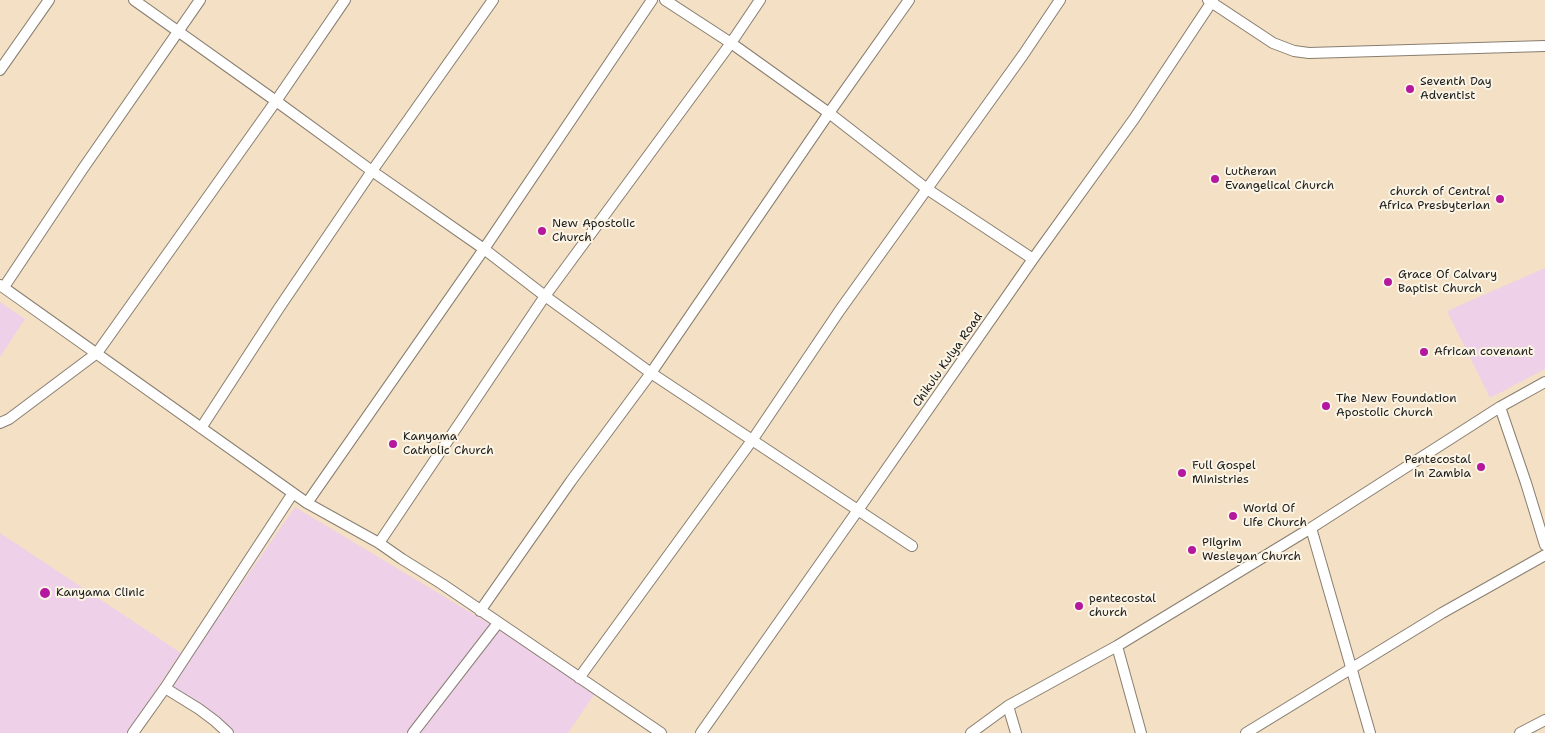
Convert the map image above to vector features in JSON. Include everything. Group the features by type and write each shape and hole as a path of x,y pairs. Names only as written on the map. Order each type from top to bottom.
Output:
{"street":[{"path":"0,70 49,0"},
{"path":"134,0 484,249 651,373 912,546"},
{"path":"200,0 2,286 293,493 379,543 442,584 661,733"},
{"path":"0,423 9,419 97,353 276,101 344,0"},
{"path":"201,428 284,300 372,171 494,0"},
{"path":"308,503 484,249 652,0"},
{"path":"665,0 731,43 829,113 927,189 1033,259"},
{"path":"379,543 545,296 731,43 760,0"},
{"path":"480,611 571,481 651,373 829,113 909,0"},
{"path":"580,678 752,439 840,310 1023,55 1060,0"},
{"path":"1211,1 1273,43 1294,51 1309,53 1545,46"},
{"name":"Chikulu Kulya Road","path":"701,733 1033,259 1134,119 1211,1"},
{"path":"970,733 1008,706 1117,646 1311,528 1500,407 1545,382"},
{"path":"1500,407 1545,545"},
{"path":"133,733 165,688 293,493"},
{"path":"1311,528 1370,733"},
{"path":"1246,733 1442,613 1545,555"},
{"path":"413,733 498,623"},
{"path":"1117,646 1141,733"},
{"path":"165,688 199,709 228,733"},
{"path":"1008,706 1016,733"},
{"path":"1520,733 1545,720"}],"shaded area":[{"path":"1545,268 1545,369 1490,398 1447,311"},
{"path":"0,302 25,319 0,357"},
{"path":"295,507 598,689 568,733 235,733 170,687"},
{"name":"Kanyama Clinic","path":"0,533 181,653 127,733 0,733"}],"place":[{"name":"Seventh Day Adventist","path":"1410,89"},
{"name":"Lutheran Evangelical Church","path":"1215,179"},
{"name":"church of Central Africa Presbyterian","path":"1500,199"},
{"name":"New Apostolic Church","path":"542,231"},
{"name":"Grace Of Calvary Baptist Church","path":"1388,282"},
{"name":"African covenant","path":"1424,352"},
{"name":"The New Foundation Apostolic Church","path":"1326,406"},
{"name":"Kanyama Catholic Church","path":"393,444"},
{"name":"Pentecostal in Zambia","path":"1481,467"},
{"name":"Full Gospel Ministries","path":"1182,473"},
{"name":"World Of Life Church","path":"1233,516"},
{"name":"Pilgrim Wesleyan Church","path":"1192,550"},
{"name":"Kanyama Clinic","path":"45,593"},
{"name":"pentecostal church","path":"1079,606"}]}
